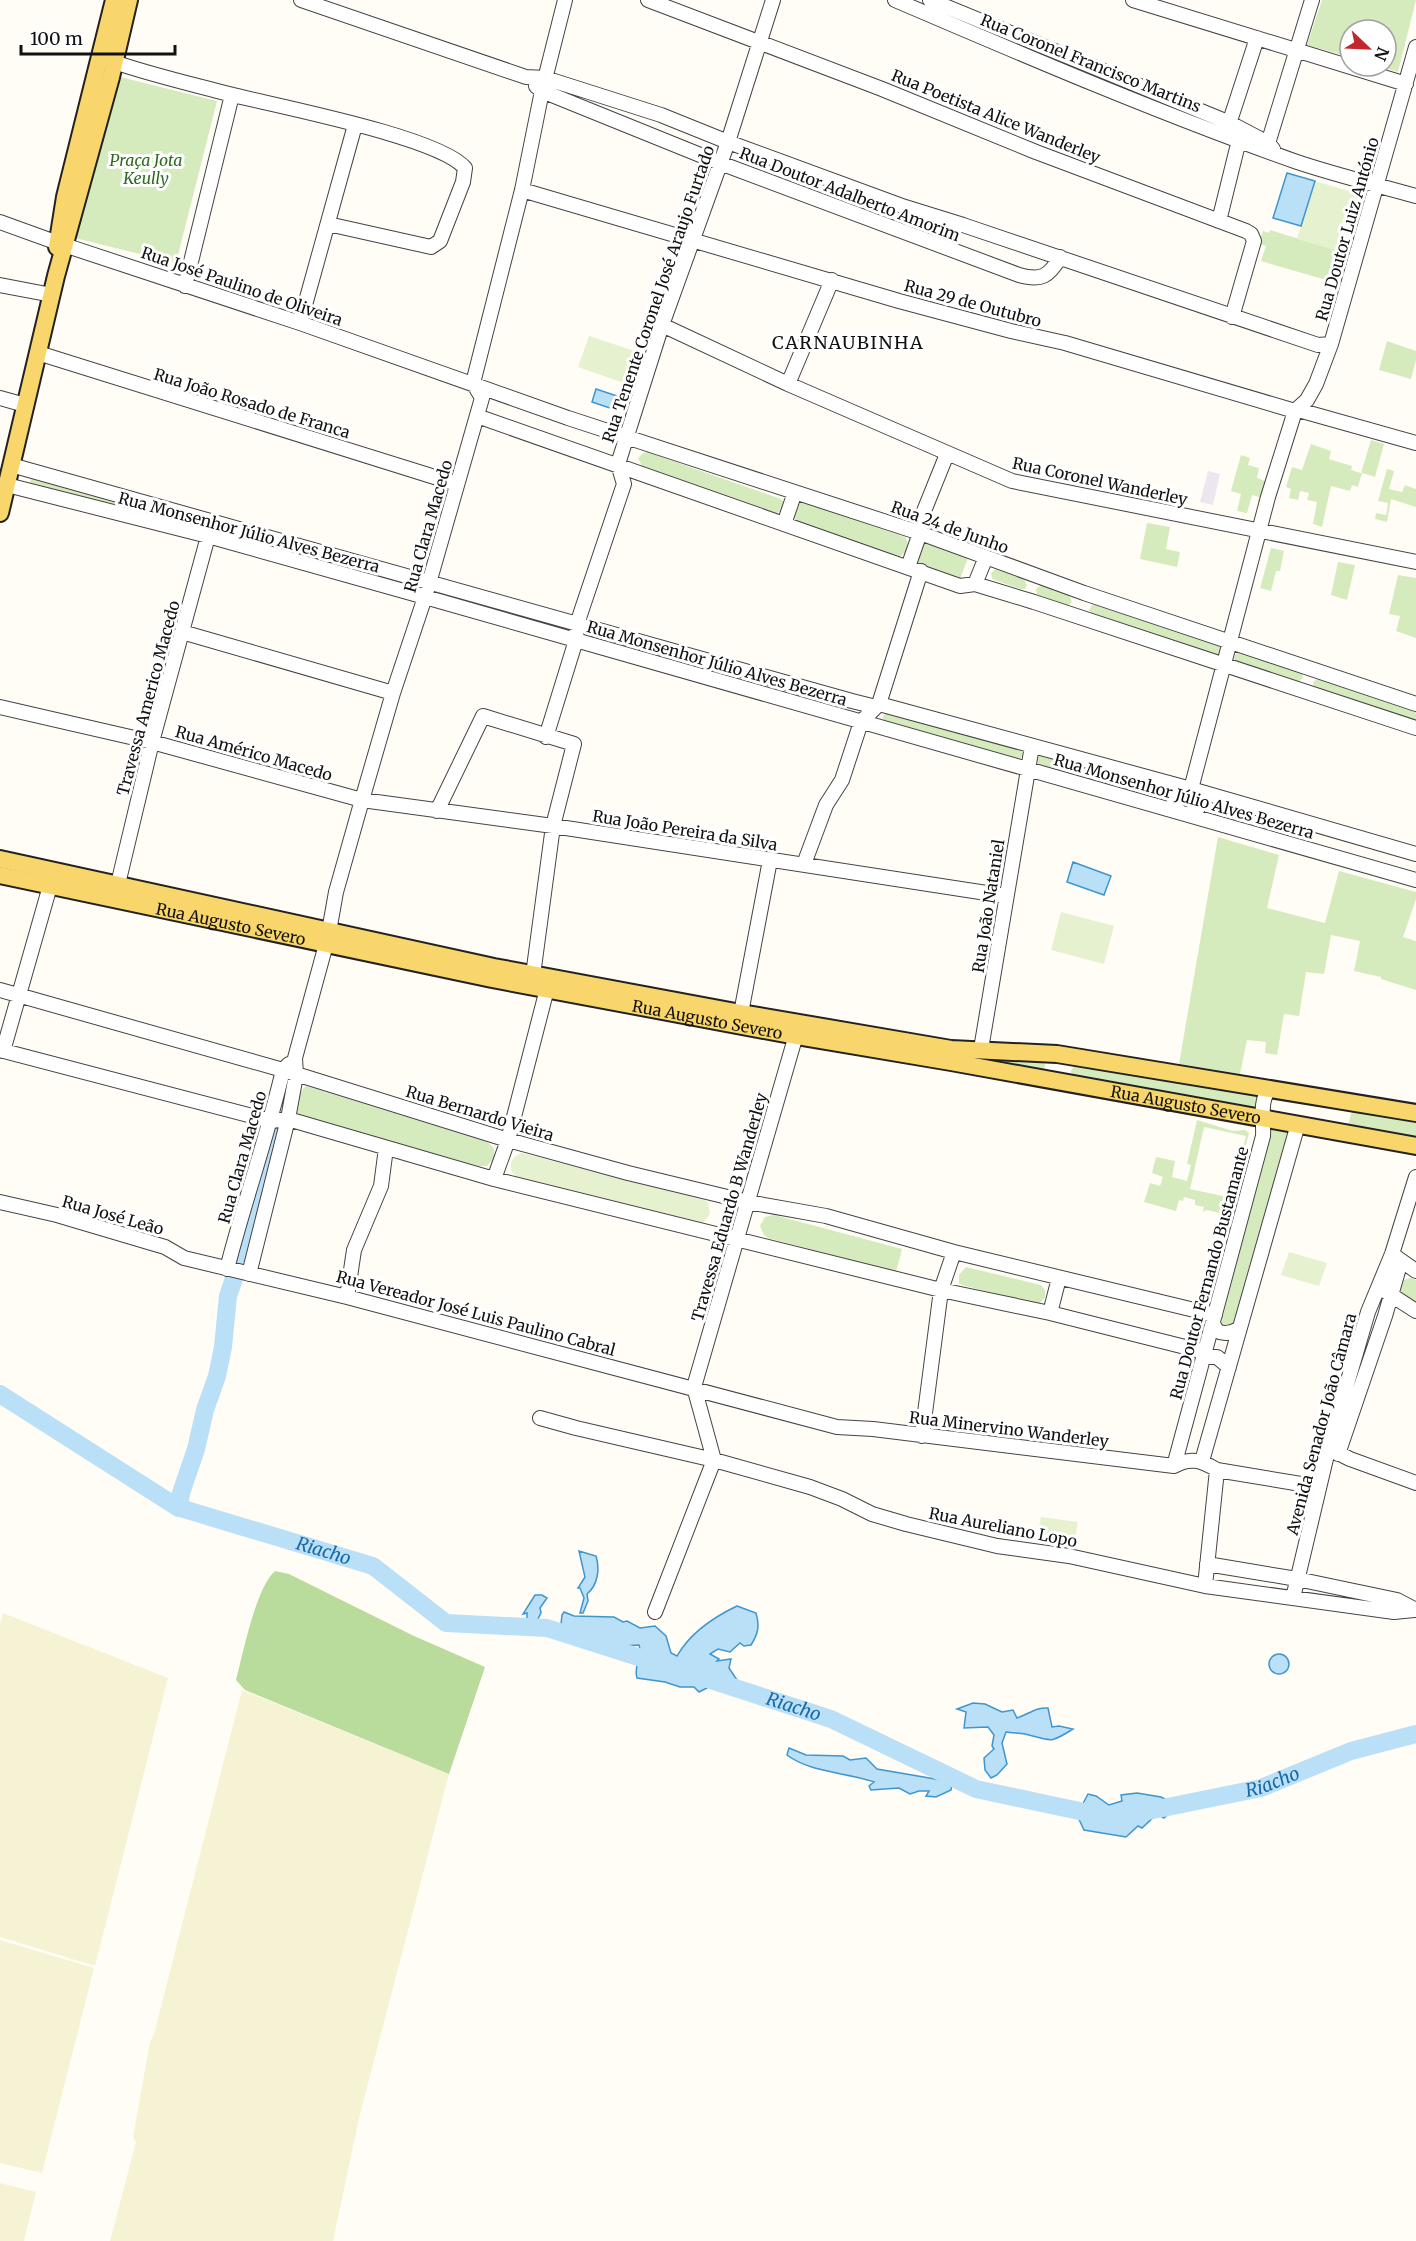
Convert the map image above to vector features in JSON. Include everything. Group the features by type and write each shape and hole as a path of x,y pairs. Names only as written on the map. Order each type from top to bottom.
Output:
{"main road":[{"path":"62,244 65,197 114,0"},
{"path":"1,506 52,295 62,244 114,62 129,0"},
{"name":"Rua Augusto Severo","path":"0,859 117,884 327,938"},
{"name":"Rua Augusto Severo","path":"0,875 327,938 493,973 546,989 798,1030 1052,1081 1416,1146"},
{"name":"Rua Augusto Severo","path":"493,973 533,975 741,1013 798,1030 951,1049 1058,1054 1416,1113"},
{"path":"1052,1081 1065,1075 1067,1069 1063,1058 1058,1054"},
{"path":"1072,1084 1068,1073 1075,1057"}],"street":[{"name":"Rua Doutor Adalberto Amorim","path":"301,0 526,77 720,163 1033,279 1052,271 1060,257"},
{"name":"Rua Clara Macedo","path":"227,1269 271,1121 295,1058 361,800 425,597 482,398 473,383 522,190 543,84 565,0"},
{"name":"Rua Poetista Alice Wanderley","path":"648,0 1251,234 1254,241 1232,317"},
{"name":"Rua Tenente Coronel José Araujo Furtado","path":"546,737 576,640 577,625 624,484 618,464 662,325 728,142 773,0"},
{"name":"Rua Coronel Francisco Martins","path":"895,0 1022,55 1234,132"},
{"name":"Rua Coronel Francisco Martins","path":"930,0 1028,41 1298,162 1416,196"},
{"path":"1133,0 1406,84"},
{"path":"1270,149 1312,0"},
{"path":"1219,220 1234,132 1257,38"},
{"path":"1022,55 1028,41"},
{"name":"Rua Doutor Luiz António","path":"1295,411 1307,400 1316,384 1331,344 1416,47"},
{"path":"114,62 144,72 355,125 435,150 463,165 466,173 440,241 431,247 328,224"},
{"name":"Rua Doutor Adalberto Amorim","path":"543,84 661,115 905,207 1318,345 1331,344"},
{"path":"184,285 232,95"},
{"path":"654,135 661,115"},
{"path":"300,322 355,125"},
{"name":"Rua 29 de Outubro","path":"522,190 692,241 1011,331 1065,343 1295,411 1416,443"},
{"path":"897,230 905,207"},
{"name":"Rua José Paulino de Oliveira","path":"0,222 300,322 473,383"},
{"path":"788,384 832,280"},
{"path":"0,285 52,295"},
{"name":"Rua Coronel Wanderley","path":"662,325 788,384 1012,481 1416,562"},
{"name":"Rua João Rosado de Franca","path":"38,353 457,484"},
{"name":"Rua 24 de Junho","path":"473,383 568,417 920,533 1084,593 1416,704"},
{"path":"0,398 26,405"},
{"path":"1184,813 1196,810 1200,803 1197,793 1191,789 1260,531 1295,411"},
{"path":"477,416 960,586 975,584 1416,728"},
{"path":"804,864 826,805 842,780 861,722 879,704 914,569 922,516 947,454"},
{"name":"Rua Monsenhor Júlio Alves Bezerra","path":"11,465 577,625 762,674 852,701 879,704 1191,789 1416,854"},
{"name":"Rua Monsenhor Júlio Alves Bezerra","path":"6,485 208,536 1416,880"},
{"path":"784,524 795,492"},
{"name":"Travessa Americo Macedo","path":"117,884 152,742 213,522"},
{"path":"975,584 986,557"},
{"path":"1075,616 1084,593"},
{"path":"182,632 393,693"},
{"path":"1295,687 1301,685 1305,679 1306,672 1302,666"},
{"path":"1313,693 1309,686 1311,678 1322,672"},
{"name":"Rua Américo Macedo","path":"0,707 152,742 361,800"},
{"path":"438,811 483,716 574,744 553,826 533,975"},
{"name":"Rua João Nataniel","path":"981,1049 1032,746"},
{"name":"Rua João Pereira da Silva","path":"361,800 553,826 1006,896"},
{"path":"1290,844 1296,819"},
{"path":"1324,853 1331,830"},
{"path":"741,1013 770,861"},
{"path":"50,886 2,1051 271,1121 288,1119 494,1179 941,1290 1050,1313 1204,1356 1217,1357 1229,1367"},
{"path":"494,1179 508,1140 546,989"},
{"name":"Rua Bernardo Vieira","path":"0,990 289,1073 508,1140 628,1173 748,1202 826,1216 954,1252 1059,1278 1214,1320 1217,1331 1225,1334 1240,1329"},
{"name":"Travessa Eduardo B Wanderley","path":"694,1387 798,1030"},
{"name":"Rua Clara Macedo","path":"249,1274 288,1119 289,1073"},
{"name":"Rua Doutor Fernando Bustamante","path":"1174,1466 1263,1137 1262,1106 1269,1089"},
{"path":"1298,1124 1202,1461 1217,1470 1319,1487"},
{"path":"347,1297 354,1250 381,1186 386,1148"},
{"name":"Avenida Senador João Câmara","path":"1297,1579 1330,1442 1368,1312 1396,1258 1412,1205 1416,1177"},
{"name":"Rua José Leão","path":"0,1202 57,1215 165,1247 184,1258 249,1274"},
{"path":"922,1436 941,1290 954,1252"},
{"path":"1396,1258 1416,1271"},
{"name":"Rua Vereador José Luis Paulino Cabral","path":"249,1274 347,1297 694,1387"},
{"path":"1050,1313 1059,1278"},
{"name":"Avenida Senador João Câmara","path":"1338,1454 1391,1296 1386,1281"},
{"path":"1391,1296 1416,1311"},
{"path":"656,1612 714,1460 694,1387"},
{"name":"Rua Minervino Wanderley","path":"694,1387 837,1426 1174,1466 1185,1460 1202,1461"},
{"path":"540,1418 714,1460"},
{"path":"1330,1442 1331,1449 1338,1454 1416,1483"},
{"name":"Rua Aureliano Lopo","path":"714,1460 810,1487 872,1514 997,1546 1069,1556 1205,1586 1394,1612 1415,1610"},
{"path":"1205,1586 1217,1470"},
{"name":"Rua Aureliano Lopo","path":"1207,1564 1297,1579 1397,1600 1415,1610"},
{"path":"1293,1598 1297,1579"}],"shaded area":[{"path":"1208,471 1220,474 1213,505 1200,502"},
{"path":"3,1613 168,1678 95,1966 0,1937 0,1624"},
{"path":"242,1690 449,1774 360,2114 333,2241 110,2241 136,2142 133,2137 150,2042 154,2034"},
{"path":"0,1940 94,1968 42,2173 0,2163"},
{"path":"0,2183 36,2192 24,2241 0,2241"}],"green space":[{"path":"1322,0 1416,0 1398,72 1398,18 1338,18 1338,54 1307,45"},
{"name":"Praça Jota Keully","path":"116,76 217,101 176,263 75,238"},
{"path":"1315,181 1359,194 1342,252 1297,239"},
{"path":"1270,230 1342,252 1333,282 1261,261 1266,246 1259,244 1263,231 1269,233"},
{"path":"589,336 635,351 624,383 578,367"},
{"path":"1387,341 1416,351 1411,379 1379,370"},
{"path":"1371,440 1384,444 1375,477 1362,473 1358,487 1352,485 1350,491 1331,486 1322,527 1313,524 1317,502 1307,500 1309,493 1300,491 1298,500 1289,498 1291,489 1286,487 1292,467 1302,470 1311,444 1331,451 1329,459 1352,466 1351,470 1361,473"},
{"path":"647,452 781,499 785,503 781,512 776,513 642,466 638,458"},
{"path":"1241,455 1250,458 1248,465 1259,468 1257,478 1268,482 1261,503 1258,502 1259,497 1252,495 1247,513 1237,511 1241,494 1231,491"},
{"path":"1387,469 1394,471 1389,489 1402,492 1405,485 1416,489 1416,507 1391,499 1387,522 1375,519 1376,513 1386,515 1388,503 1378,501"},
{"path":"32,476 197,522 198,525 194,529 30,483"},
{"path":"802,502 905,537 906,551 899,557 795,521 795,510"},
{"path":"1147,523 1170,527 1166,549 1180,552 1177,567 1140,559"},
{"path":"219,528 415,584 414,589 216,532"},
{"path":"924,542 968,558 960,579 916,563"},
{"path":"1271,548 1284,551 1280,571 1276,571 1271,591 1260,588"},
{"path":"1338,562 1355,565 1347,600 1331,595"},
{"path":"996,569 1024,579 1027,585 1025,589 992,579 991,573"},
{"path":"1398,575 1416,578 1416,638 1396,631 1400,616 1389,614"},
{"path":"1041,585 1069,595 1072,602 1065,605 1037,595 1036,589"},
{"path":"436,589 555,623 553,629 434,594"},
{"path":"1092,605 1221,647 1222,651 1218,655 1093,615 1089,610"},
{"path":"589,633 845,708 843,710 587,638"},
{"path":"1239,651 1302,672 1303,678 1298,682 1236,662 1235,655"},
{"path":"1319,678 1416,712 1416,723 1314,688 1313,682"},
{"path":"888,712 1021,750 1023,756 1018,760 883,721 883,716"},
{"path":"1041,754 1143,784 1144,792 1141,796 1038,766 1037,758"},
{"path":"1217,802 1225,806 1235,805 1232,810 1237,812 1233,822 1214,816 1212,812"},
{"path":"1261,818 1286,825 1281,836 1256,829"},
{"path":"1218,837 1279,855 1267,908 1325,923 1339,871 1416,892 1416,899 1403,937 1416,941 1416,990 1381,979 1381,977 1354,971 1360,941 1331,935 1324,974 1306,972 1299,1016 1284,1014 1277,1055 1265,1053 1266,1042 1247,1040 1240,1074 1179,1064"},
{"path":"1061,912 1114,926 1104,964 1051,950"},
{"path":"806,1031 978,1057 1043,1062 1044,1072"},
{"path":"1075,1064 1262,1095 1259,1109 1072,1077 1071,1071"},
{"path":"306,1086 487,1142 494,1148 494,1158 487,1166 479,1166 297,1115 298,1100"},
{"path":"1352,1111 1416,1122 1416,1137 1348,1125"},
{"path":"1197,1120 1233,1131 1245,1130 1249,1133 1245,1149 1243,1148 1246,1136 1204,1127 1190,1189 1232,1198 1228,1215 1207,1210 1203,1212 1204,1207 1195,1205 1195,1200 1184,1197 1183,1201 1179,1200 1176,1211 1144,1202 1150,1183 1160,1186 1163,1177 1152,1173 1156,1157 1175,1161 1172,1177 1187,1181 1191,1165 1187,1164"},
{"path":"1275,1127 1286,1130 1289,1134 1235,1326 1221,1324 1271,1129"},
{"path":"521,1153 704,1200 708,1203 710,1214 703,1223 697,1223 517,1178 512,1172 511,1163 515,1156"},
{"path":"774,1215 902,1249 896,1272 768,1238 760,1226 765,1217"},
{"path":"1289,1252 1327,1263 1319,1286 1281,1275"},
{"path":"966,1267 1041,1285 1045,1290 1045,1297 1036,1304 962,1285 959,1283 959,1275"},
{"path":"1410,1278 1416,1280 1416,1304 1400,1292 1403,1280"},
{"path":"1041,1517 1078,1522 1073,1549 1036,1541"},
{"path":"275,1571 289,1574 414,1636 485,1667 449,1774 245,1690 236,1680 256,1606 268,1579"}],"water":[{"path":"1287,173 1315,181 1301,226 1273,218"},
{"path":"596,389 620,397 616,410 592,402"},
{"path":"1073,862 1111,876 1104,895 1067,882"},
{"path":"579,1551 596,1556 598,1566 596,1581 587,1594 588,1601 583,1613 580,1613 584,1598 578,1588 585,1577"},
{"path":"535,1595 547,1598 540,1608 537,1632 527,1629 527,1613 523,1614"},
{"path":"737,1606 756,1613 757,1633 751,1645 744,1646 740,1643 730,1652 718,1649 710,1654 719,1659 717,1661 731,1659 729,1668 739,1683 735,1686 712,1676 709,1687 699,1692 694,1687 680,1687 665,1682 637,1678 639,1645 622,1646 618,1656 612,1657 609,1643 603,1642 599,1650 585,1648 575,1630 561,1624 564,1612 574,1616 614,1617 640,1628 655,1626 666,1636 671,1653 677,1656 703,1626"},
{"path":"1279,1654 1286,1657 1289,1664 1286,1671 1279,1674 1272,1671 1269,1664 1272,1657"},
{"path":"973,1703 985,1704 1002,1712 1013,1710 1017,1718 1048,1708 1052,1727 1073,1729 1049,1740 1006,1732 1002,1743 1007,1764 991,1778 985,1770 984,1758 994,1749 992,1746 994,1735 988,1727 964,1728 966,1712 957,1709"},
{"path":"789,1748 806,1755 843,1756 850,1760 866,1758 877,1769 941,1780 952,1784 951,1790 936,1797 926,1796 929,1791 910,1794 899,1788 871,1790 869,1786 874,1782 818,1769 796,1761 787,1755"},
{"path":"1137,1793 1161,1797 1173,1803 1169,1813 1164,1818 1157,1814 1142,1828 1138,1826 1126,1837 1084,1830 1077,1815 1088,1794 1096,1796 1109,1805 1122,1801 1121,1795"}],"waterway":[{"name":"Riacho","path":"179,1508 181,1493 217,1376 223,1347 228,1296 244,1249 276,1134"},
{"name":"Riacho","path":"0,1394 177,1507 373,1566 446,1623 547,1628 660,1664"},
{"name":"Riacho","path":"689,1673 831,1719 976,1789 1103,1816"},
{"name":"Riacho","path":"1148,1811 1261,1788 1351,1751 1416,1734"}],"district":[{"name":"CARNAUBINHA","path":"848,343"}]}
